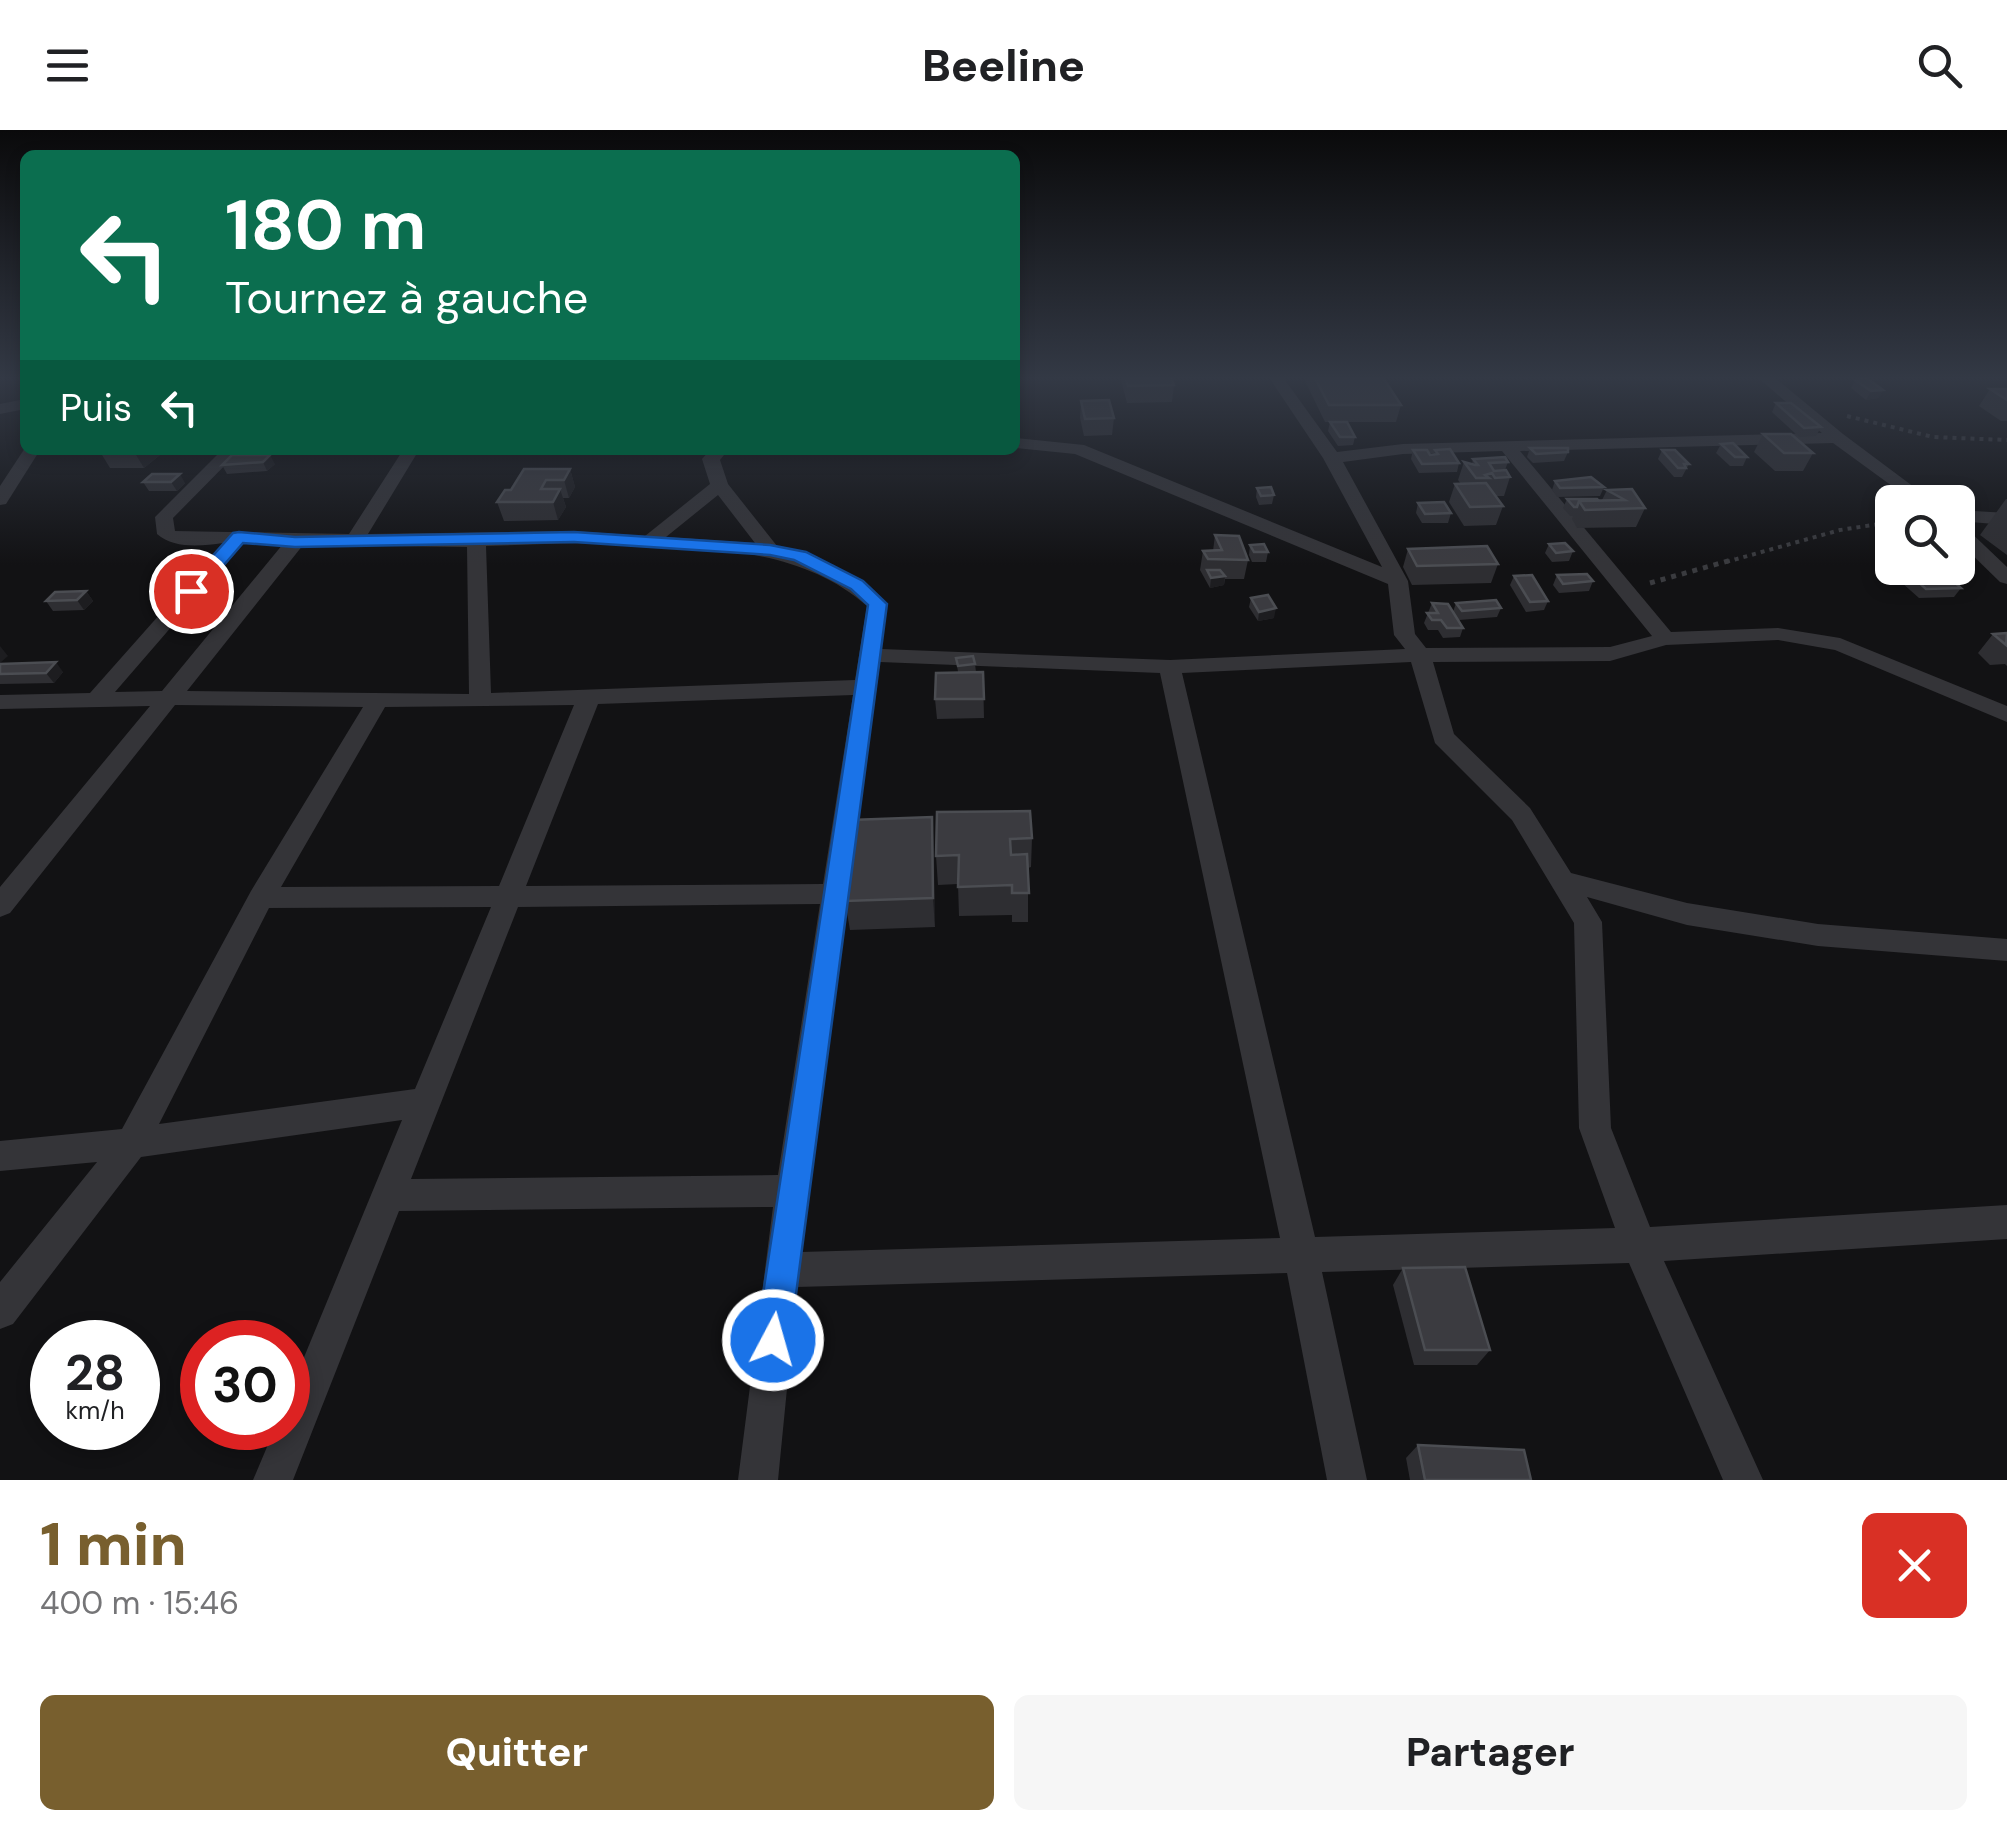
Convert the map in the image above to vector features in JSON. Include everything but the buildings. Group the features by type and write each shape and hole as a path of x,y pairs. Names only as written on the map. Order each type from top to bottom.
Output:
{"street":[{"path":"1319,439 1398,581 1405,635 1420,655 1444,737 1521,814 1588,922 1595,1128 1639,1245 1743,1480"},
{"path":"1332,458 1403,448 1796,439"},
{"path":"1838,439 1901,485"},
{"path":"1020,443 1078,449 1398,581"},
{"path":"1507,446 1665,639"},
{"path":"0,500 29,455"},
{"path":"227,455 164,517 166,534 179,540 239,537 295,542 574,537 770,550 800,556 857,585 877,604 781,1270 758,1480"},
{"path":"355,540 399,455"},
{"path":"714,455 711,458 719,485 770,550"},
{"path":"650,542 719,485"},
{"path":"1975,517 2007,519"},
{"path":"96,700 239,537"},
{"path":"476,541 480,701"},
{"path":"0,906 295,542"},
{"path":"1975,547 2007,578"},
{"path":"870,655 1170,667 1420,655 1610,654 1665,639 1778,634 1840,644 2007,715"},
{"path":"1170,667 1301,1254 1346,1480"},
{"path":"0,702 172,698 480,701 867,687"},
{"path":"272,1480 588,697"},
{"path":"0,1311 132,1144 262,898 377,702"},
{"path":"1564,881 1687,914 1818,935 2007,950"},
{"path":"262,898 836,894"},
{"path":"0,1156 132,1144 426,1102"},
{"path":"388,1195 793,1191"},
{"path":"781,1270 1639,1245 2007,1222"}],"path":[{"path":"1625,590 1840,530 1875,525"}],"route":[{"path":"191,591 239,537 295,542 574,537 770,550 800,556 857,585 877,604 773,1340"}]}
